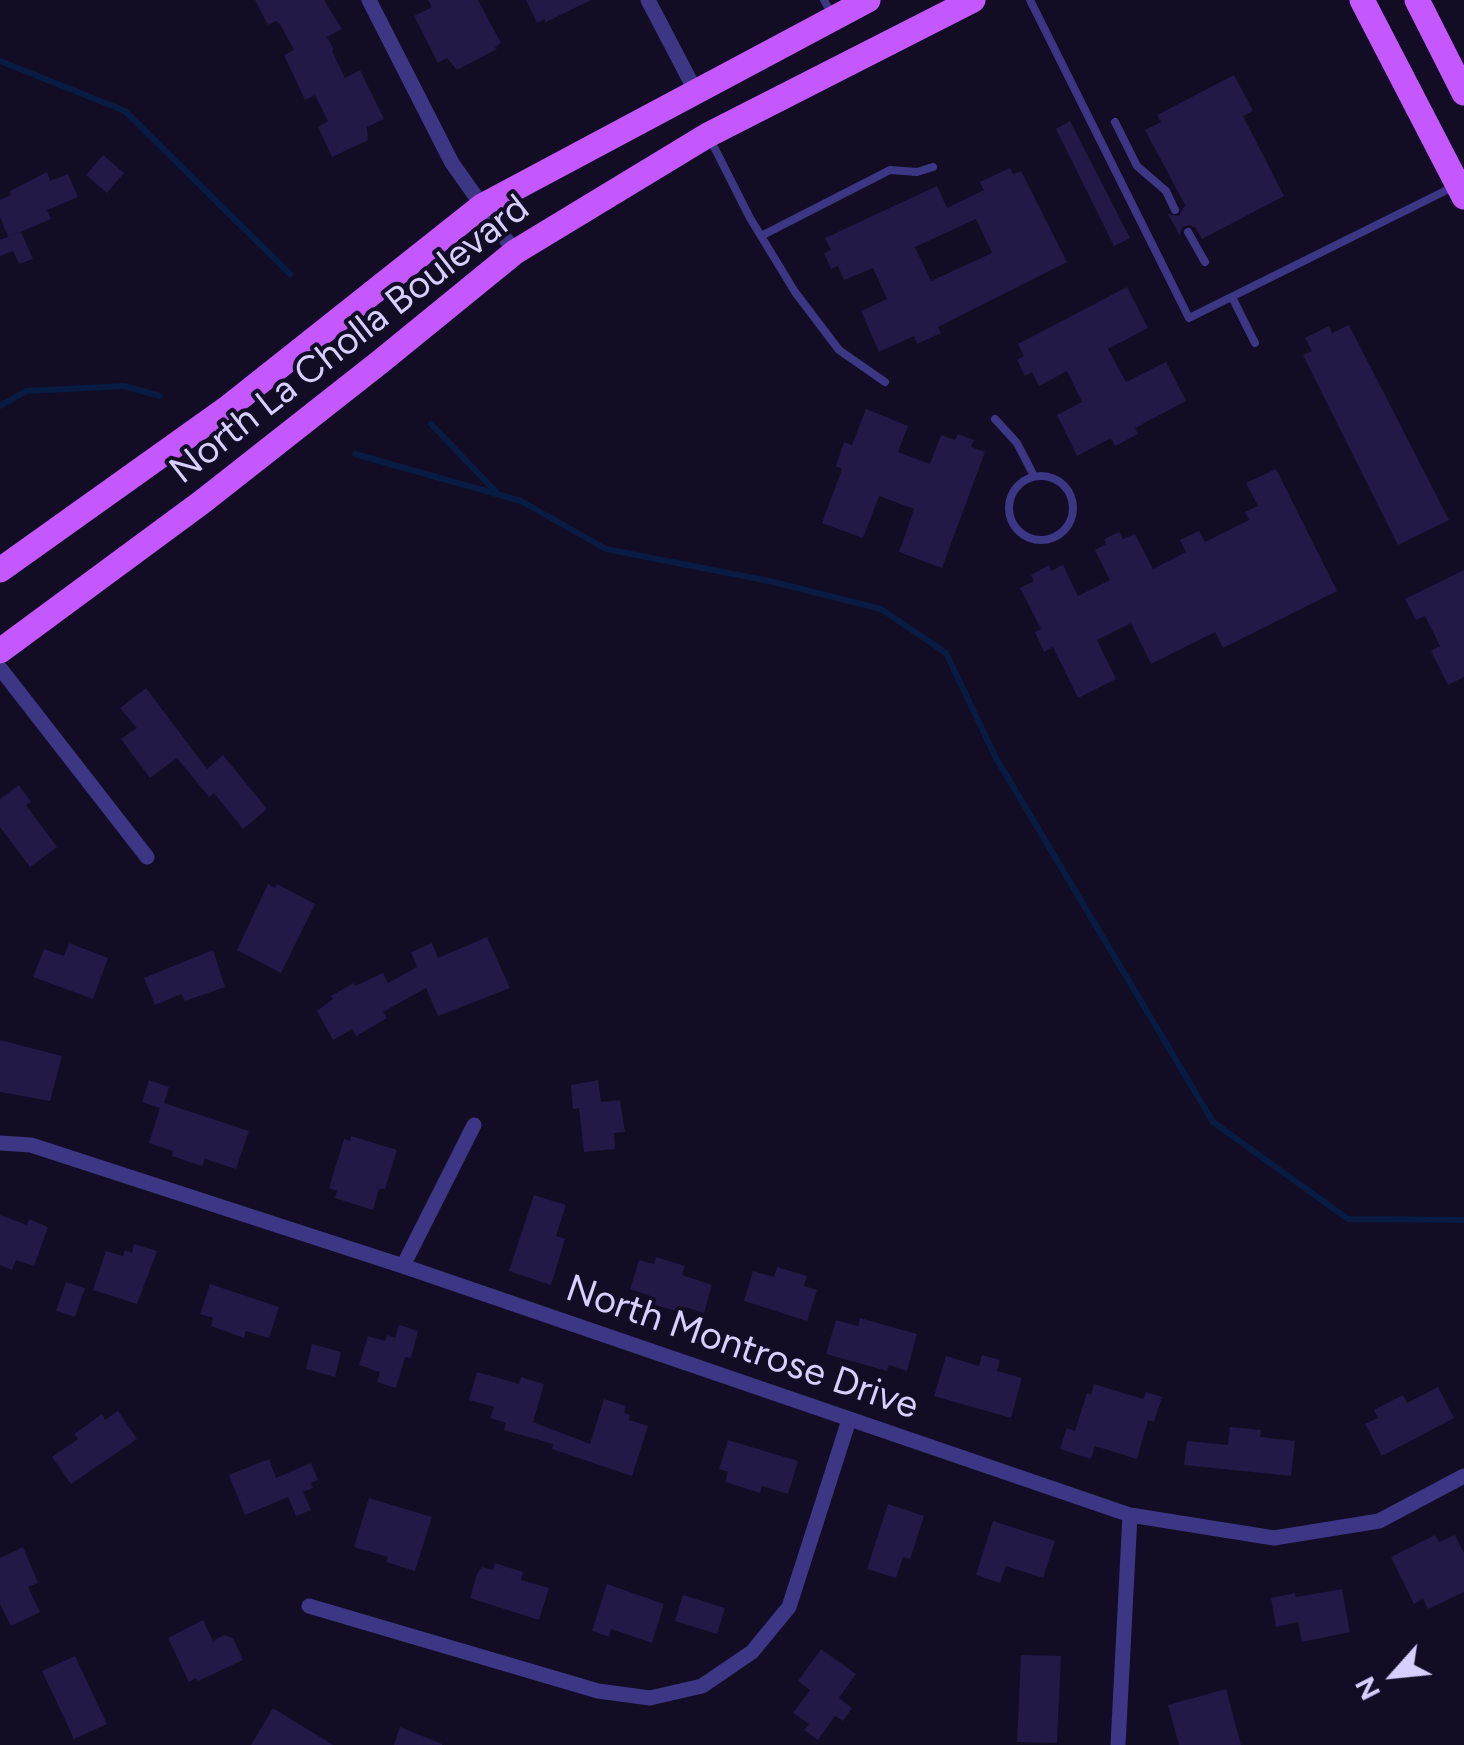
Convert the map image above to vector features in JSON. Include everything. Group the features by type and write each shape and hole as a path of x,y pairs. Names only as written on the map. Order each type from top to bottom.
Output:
{"main road":[{"name":"North La Cholla Boulevard","path":"0,570 226,409 482,206 695,90 829,9 868,0"},
{"name":"North La Cholla Boulevard","path":"0,651 202,502 515,252 708,134 973,0"},
{"path":"1362,0 1461,191"},
{"path":"1417,0 1464,93"}],"street":[{"path":"369,0 452,163 515,252"},
{"path":"648,0 695,90"},
{"path":"0,668 146,857"},
{"path":"403,1266 474,1125"},
{"name":"North Montrose Drive","path":"0,1142 31,1145 403,1266 1130,1515 1274,1538 1379,1520 1464,1476"},
{"path":"309,1606 598,1690 650,1698 702,1686 752,1652 789,1607 849,1420"},
{"path":"1118,1745 1130,1515"}],"lane":[{"path":"1030,0 1189,318 1461,191"},
{"path":"1114,122 1137,166 1166,191 1175,210"},
{"path":"708,134 795,292 839,350 886,382"},
{"path":"761,236 890,170 916,172 933,166"},
{"path":"1188,232 1204,262"},
{"path":"1232,297 1255,343"},
{"path":"995,419 1017,444 1034,476"},
{"path":"1034,476 1056,479 1065,486 1074,506 1068,528 1050,540 1028,538 1020,533 1010,516 1011,496 1024,480 1034,476"}],"building":[{"path":"255,0 324,0 342,29 327,37 345,78 360,70 384,119 367,127 368,140 332,157 318,127 328,121 315,95 305,100 284,55 294,50 280,24 276,21 268,25"},
{"path":"428,0 478,0 501,43 497,49 457,70 447,58 438,63 414,16 432,7"},
{"path":"526,0 591,0 537,23"},
{"path":"1234,75 1253,111 1243,116 1284,196 1202,239 1196,228 1189,225 1182,227 1180,236 1168,214 1179,216 1185,205 1145,130 1161,122 1157,115"},
{"path":"1070,121 1130,238 1114,246 1056,129"},
{"path":"103,155 124,173 107,193 86,175"},
{"path":"1010,168 1013,174 1021,171 1067,262 938,327 941,333 917,344 914,336 879,352 861,311 887,299 873,268 844,280 838,266 831,269 824,253 831,250 825,238 937,186 947,208 984,190 980,182","holes":["976,219 992,253 931,281 915,247"]},
{"path":"47,172 50,181 68,174 78,197 47,210 51,219 8,237 0,217 0,200"},
{"path":"21,232 33,259 19,264 13,251 0,256 0,240"},
{"path":"1127,287 1148,328 1108,349 1126,382 1166,362 1186,401 1135,428 1138,434 1115,446 1111,438 1077,456 1057,415 1082,402 1067,371 1039,386 1032,372 1025,376 1017,360 1024,356 1018,344"},
{"path":"1349,325 1449,520 1398,545 1303,355 1312,351 1305,338 1329,326 1332,333"},
{"path":"866,409 908,426 898,452 930,464 941,435 955,440 958,434 974,440 971,447 985,452 942,568 899,552 914,509 879,496 863,538 822,523 842,469 836,466 844,442 852,445"},
{"path":"1276,469 1337,591 1223,648 1215,632 1151,664 1131,623 1097,640 1116,679 1078,698 1053,647 1044,652 1035,632 1041,629 1020,588 1034,581 1031,575 1049,565 1051,571 1063,565 1078,596 1110,580 1095,550 1106,544 1104,539 1119,532 1123,539 1135,534 1153,569 1186,552 1180,540 1199,531 1205,542 1249,520 1245,512 1258,506 1246,483"},
{"path":"1464,570 1464,677 1448,685 1431,651 1440,646 1425,616 1416,620 1405,599"},
{"path":"146,688 207,769 223,755 267,809 243,829 214,793 209,797 177,758 150,778 121,739 137,728 120,708"},
{"path":"19,785 31,802 26,805 57,847 30,867 0,827 0,799"},
{"path":"268,884 275,888 277,884 315,904 281,973 237,950"},
{"path":"487,937 510,988 438,1016 426,988 383,1012 387,1018 356,1036 352,1029 333,1040 317,1011 333,999 331,996 354,983 355,986 383,973 388,983 417,967 411,952 432,943 438,958"},
{"path":"69,943 108,958 93,999 33,977 44,949 64,956"},
{"path":"213,950 225,987 185,1001 181,994 155,1005 144,978"},
{"path":"0,1040 62,1056 50,1101 0,1092"},
{"path":"149,1080 169,1087 164,1103 249,1131 236,1169 205,1159 202,1166 149,1143 160,1108 142,1102"},
{"path":"598,1080 601,1102 620,1100 625,1132 614,1133 615,1149 584,1152 579,1108 573,1109 571,1085"},
{"path":"351,1136 397,1150 385,1189 379,1189 373,1210 335,1198 337,1191 329,1188 344,1139 350,1141"},
{"path":"534,1195 566,1205 556,1236 565,1239 551,1285 509,1271"},
{"path":"0,1215 27,1225 29,1219 48,1227 34,1266 16,1260 12,1270 0,1265"},
{"path":"134,1244 157,1251 137,1304 93,1290 106,1251 123,1256 125,1250 132,1253"},
{"path":"656,1257 685,1266 682,1275 712,1285 704,1313 685,1307 683,1313 646,1302 648,1295 630,1289 639,1260 654,1264"},
{"path":"777,1267 807,1276 804,1286 817,1290 807,1321 744,1301 753,1271 774,1277"},
{"path":"66,1282 85,1288 75,1317 56,1311"},
{"path":"210,1284 279,1307 269,1338 246,1331 244,1338 211,1326 213,1318 200,1314"},
{"path":"860,1318 917,1334 907,1371 889,1365 887,1371 826,1354 836,1320 858,1326"},
{"path":"399,1325 418,1331 411,1358 405,1357 396,1388 377,1382 380,1372 359,1365 368,1336 385,1341 387,1335 395,1338"},
{"path":"312,1344 341,1352 335,1377 306,1369"},
{"path":"982,1355 1000,1360 997,1371 1022,1378 1011,1418 934,1396 946,1356 979,1366"},
{"path":"477,1372 519,1384 521,1377 544,1384 533,1422 590,1444 604,1399 626,1406 624,1413 630,1415 629,1420 648,1426 632,1476 552,1449 553,1444 504,1430 506,1423 490,1418 494,1407 469,1400"},
{"path":"1094,1384 1143,1399 1146,1392 1162,1397 1154,1422 1148,1420 1137,1459 1095,1446 1091,1459 1060,1449 1067,1428 1075,1431 1087,1393 1091,1395"},
{"path":"1438,1387 1454,1418 1382,1456 1365,1424 1378,1418 1374,1410 1403,1395 1407,1403"},
{"path":"118,1411 137,1439 71,1484 52,1457 78,1439 74,1434 102,1414 105,1420"},
{"path":"1230,1427 1261,1430 1260,1437 1295,1441 1291,1476 1184,1465 1187,1441 1228,1445"},
{"path":"728,1440 798,1461 788,1494 762,1486 760,1493 725,1482 728,1472 719,1469"},
{"path":"269,1459 276,1478 311,1463 318,1480 311,1483 313,1488 303,1492 311,1510 296,1516 288,1497 245,1515 229,1475"},
{"path":"369,1498 432,1517 415,1571 386,1562 388,1557 354,1547"},
{"path":"888,1504 924,1516 910,1559 903,1557 896,1578 867,1569"},
{"path":"993,1521 1055,1541 1043,1578 1006,1566 1000,1583 976,1575"},
{"path":"1435,1535 1439,1542 1455,1535 1464,1553 1464,1592 1428,1609 1423,1599 1414,1604 1391,1557"},
{"path":"23,1547 38,1583 28,1587 40,1612 11,1626 0,1604 0,1558"},
{"path":"495,1563 523,1572 521,1580 549,1588 539,1620 470,1598 482,1567 493,1570"},
{"path":"607,1584 664,1604 652,1643 611,1629 609,1637 592,1631"},
{"path":"1342,1589 1350,1632 1302,1642 1298,1622 1276,1627 1271,1598"},
{"path":"683,1595 725,1608 717,1634 675,1621"},
{"path":"203,1620 213,1641 224,1635 233,1638 243,1660 189,1682 168,1638"},
{"path":"821,1649 856,1674 839,1698 852,1708 843,1721 835,1716 818,1740 804,1730 809,1724 793,1713 810,1690 798,1681"},
{"path":"1021,1655 1061,1656 1057,1743 1017,1742"},
{"path":"75,1656 107,1724 74,1739 42,1671"},
{"path":"1226,1689 1241,1745 1179,1745 1168,1705"},
{"path":"273,1708 333,1745 251,1745"},
{"path":"400,1727 442,1744 442,1745 394,1745"}],"waterway":[{"path":"0,61 125,111 290,274"},
{"path":"0,406 26,391 124,386 160,396"},
{"path":"431,424 499,495"},
{"path":"355,454 521,501 606,549 774,582 881,609 946,653 996,758 1213,1122 1348,1219 1464,1220"}]}
